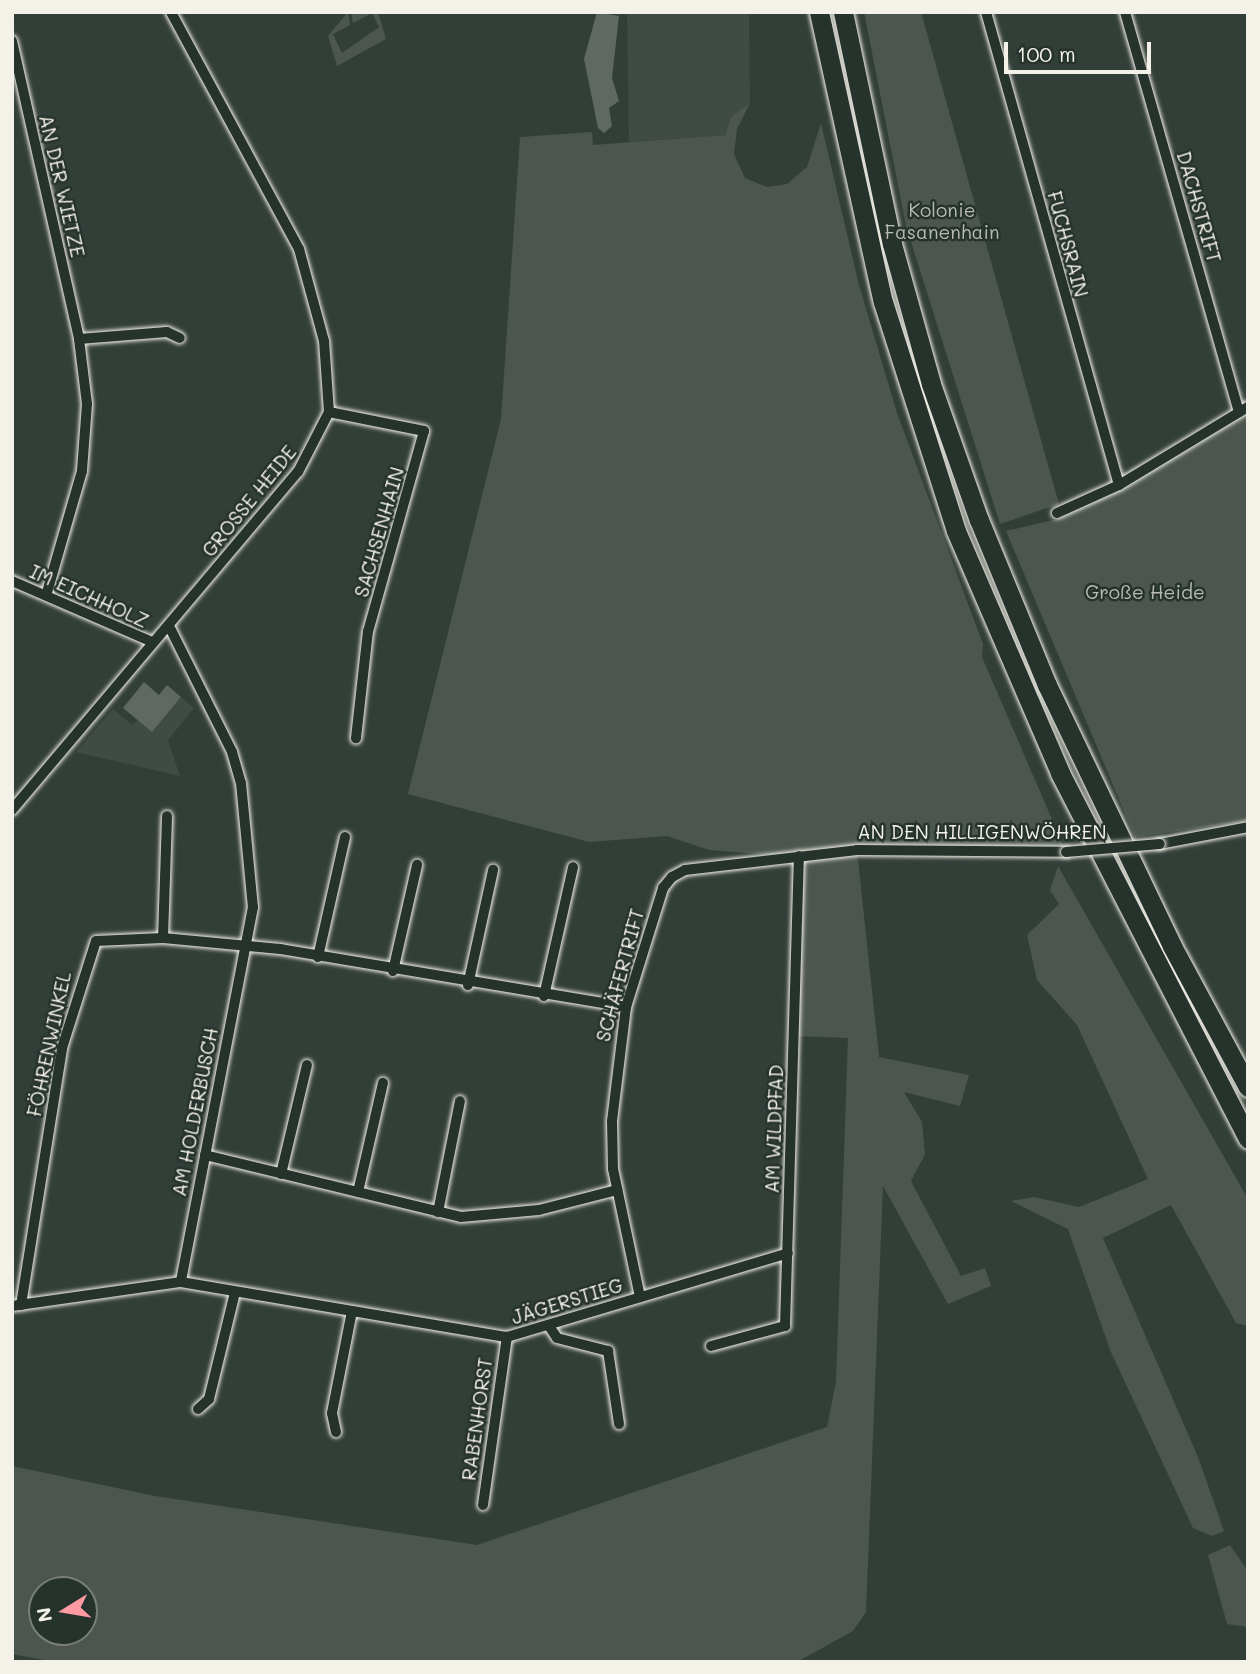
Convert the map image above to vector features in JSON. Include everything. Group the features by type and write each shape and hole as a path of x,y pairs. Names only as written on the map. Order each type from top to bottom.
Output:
{"highway":[{"path":"819,12 873,265 956,531 1066,785 1248,1139"},
{"path":"843,12 892,244 931,384 979,520 1058,710 1172,946 1248,1087"}],"street":[{"path":"172,12 299,249 324,341 329,412"},
{"name":"FUCHSRAIN","path":"986,12 1119,485"},
{"name":"DACHSTRIFT","path":"1125,12 1243,409"},
{"name":"AN DER WIETZE","path":"12,41 79,339 88,404 82,471 47,592"},
{"path":"79,339 167,332 180,338"},
{"path":"1058,513 1119,485 1243,409"},
{"name":"GROSSE HEIDE","path":"12,810 299,472 329,412"},
{"name":"SACHSENHAIN","path":"329,412 424,431 368,631 356,738"},
{"name":"IM EICHHOLZ","path":"12,581 47,592 152,642"},
{"name":"AM HOLDERBUSCH","path":"169,626 222,725 241,783 253,907 181,1282"},
{"path":"163,938 167,816"},
{"name":"AN DEN HILLIGENWÖHREN","path":"799,856 857,850 1066,852 1160,844 1248,827"},
{"path":"318,957 345,836"},
{"name":"SCHÄFERTRIFT","path":"640,1297 617,1190 612,1121 626,1007 663,888 672,877 685,870 799,856"},
{"name":"AM WILDPFAD","path":"711,1346 785,1326 799,856"},
{"path":"393,971 417,865"},
{"path":"544,996 573,867"},
{"path":"468,985 494,870"},
{"name":"FÖHRENWINKEL","path":"17,1306 62,1048 89,949 104,937 163,938 318,957 468,985 626,1007"},
{"path":"281,1174 307,1065"},
{"path":"358,1192 383,1083"},
{"path":"439,1212 460,1101"},
{"path":"205,1155 439,1212 509,1215 617,1190"},
{"name":"JÄGERSTIEG","path":"17,1306 181,1282 507,1337 788,1253"},
{"path":"198,1409 209,1399 235,1292"},
{"path":"336,1432 332,1413 352,1311"},
{"path":"549,1326 557,1338 608,1351 619,1424"},
{"name":"RABENHORST","path":"483,1505 507,1337"}],"shaded area":[{"path":"627,12 749,12 750,103 731,117 725,135 629,142"},
{"path":"181,697 194,708 168,740 180,776 76,752 113,709 132,725 138,720 152,732"}],"green space":[{"path":"348,12 350,25 333,34 342,53 379,27 372,13 353,23 351,12 378,12 386,39 337,66 328,36"},
{"name":"Kolonie Fasanenhain","path":"864,12 921,12 1059,504 1000,524 906,226"},
{"path":"750,103 737,129 734,154 745,178 767,187 787,184 807,167 821,123 859,285 897,413 983,644 982,657 1066,852 857,850 879,1057 969,1075 960,1106 904,1092 922,1122 925,1154 911,1181 961,1276 985,1268 991,1286 948,1304 883,1186 866,1612 853,1631 797,1662 55,1662 12,1654 12,1466 155,1496 477,1545 827,1427 836,1382 848,1038 794,1036 799,857 709,850 667,836 589,842 408,794 501,419 520,137 592,132 593,145 725,135 731,117"},
{"name":"Große Heide","path":"1248,407 1248,821 1135,837 1006,531 1058,519 1122,488"},
{"path":"1058,866 1248,1199 1248,1326 1236,1323 1171,1205 1103,1238 1198,1457 1224,1531 1212,1536 1193,1528 1110,1350 1068,1229 1011,1201 1034,1197 1079,1207 1148,1179 1077,1025 1037,980 1027,935 1059,904 1050,890"},
{"path":"1230,1545 1248,1571 1247,1627 1227,1624 1208,1555"}],"building":[{"path":"597,12 619,16 612,78 619,101 609,108 612,126 604,133 598,128 584,59"},
{"path":"144,682 159,695 167,685 181,697 152,732 123,708"}]}
